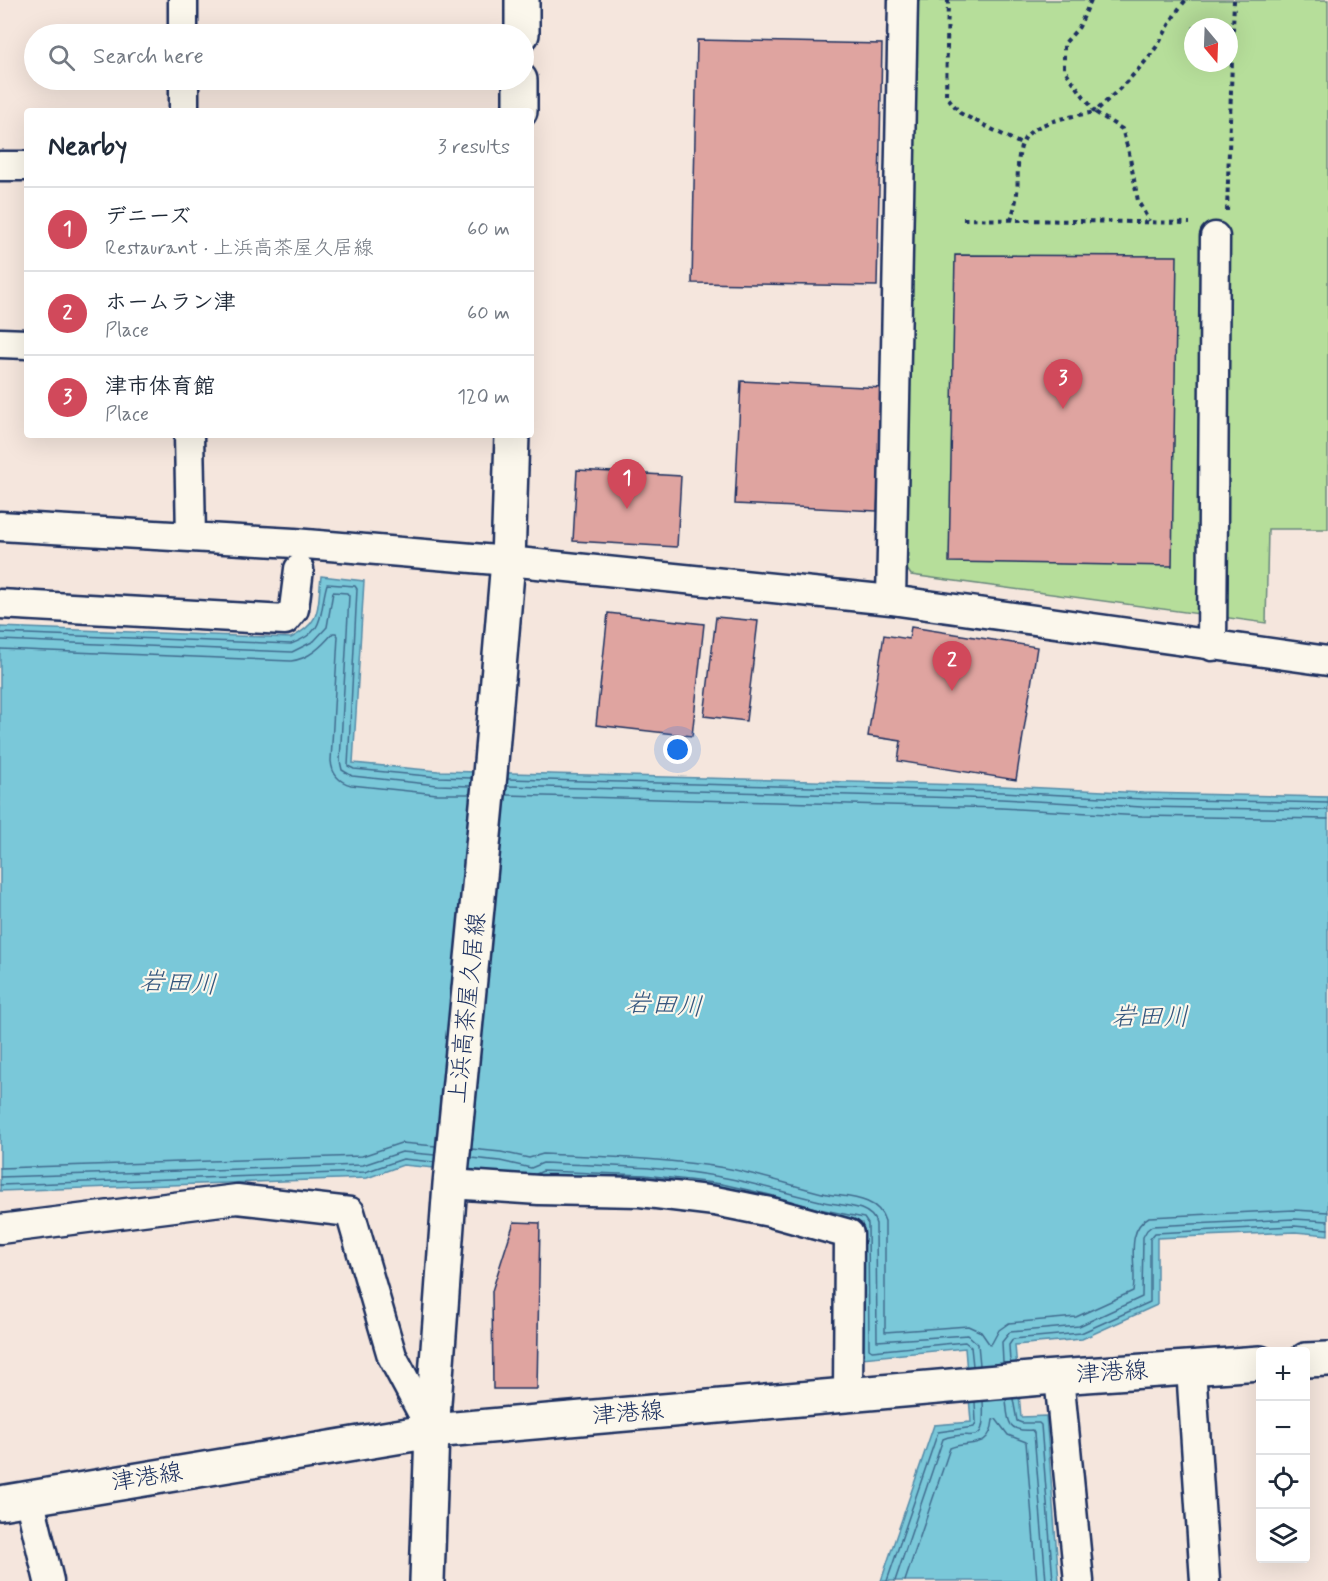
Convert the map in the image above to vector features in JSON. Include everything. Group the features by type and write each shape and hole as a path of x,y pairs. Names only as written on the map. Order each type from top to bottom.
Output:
{"main road":[{"path":"522,0 522,24"},
{"path":"520,90 520,108"},
{"name":"上浜高茶屋久居線","path":"427,1581 432,1431 451,1181 508,561 512,438"},
{"path":"1310,1360 1328,1359"},
{"name":"津港線","path":"14,1500 432,1431 1050,1377 1256,1363"}],"street":[{"path":"183,0 183,24"},
{"path":"891,600 903,0"},
{"path":"184,90 184,108"},
{"path":"0,166 24,166"},
{"path":"1204,230 1212,646"},
{"path":"0,342 24,344"},
{"path":"189,438 191,537"},
{"path":"0,526 294,543 508,561 891,600 1328,661"},
{"path":"0,604 285,620 294,609 299,569"},
{"path":"451,1181 539,1191 640,1192 704,1200 770,1212 849,1234 854,1395"},
{"path":"0,1229 237,1199 350,1212 392,1356 432,1431"},
{"path":"1191,1368 1205,1581"},
{"path":"1050,1377 1079,1581"},
{"path":"14,1500 49,1581"}],"path":[{"path":"948,0 946,94 960,113 1023,145"},
{"path":"1091,0 1080,27 1064,44 1064,69 1095,112 1122,129 1138,201 1149,221"},
{"path":"1011,221 1017,194 1018,166 1023,145 1030,132 1059,120 1095,112 1158,45 1178,9 1186,0"},
{"path":"963,219 1149,221 1204,230 1226,224 1234,0"}],"green space":[{"path":"917,0 1328,0 1328,529 1268,529 1266,623 911,575 907,569"}],"water":[{"name":"岩田川","path":"321,576 364,581 353,763 438,771 1328,797 1328,1235 1295,1232 1157,1238 1157,1305 1082,1339 1015,1345 1021,1417 1046,1416 1059,1581 881,1581 934,1425 971,1422 965,1348 862,1358 862,1223 817,1215 498,1174 403,1165 367,1178 0,1191 0,627 291,638 314,620"}],"building":[{"path":"697,40 882,44 877,286 692,283"},
{"path":"955,255 1177,256 1172,566 949,562"},
{"path":"741,381 884,388 877,511 735,504"},
{"path":"577,470 681,476 677,547 573,541"},
{"path":"608,613 704,624 692,736 596,725"},
{"path":"716,617 758,621 746,721 704,716"},
{"path":"911,627 1037,647 1016,780 898,761 901,741 868,736 884,635 909,639"},
{"path":"514,1222 540,1223 537,1389 493,1389 492,1291"}],"place":[{"name":"津市体育館","path":"1063,409"},
{"name":"デニーズ","path":"627,509"},
{"name":"ホームラン津","path":"952,691"}]}
